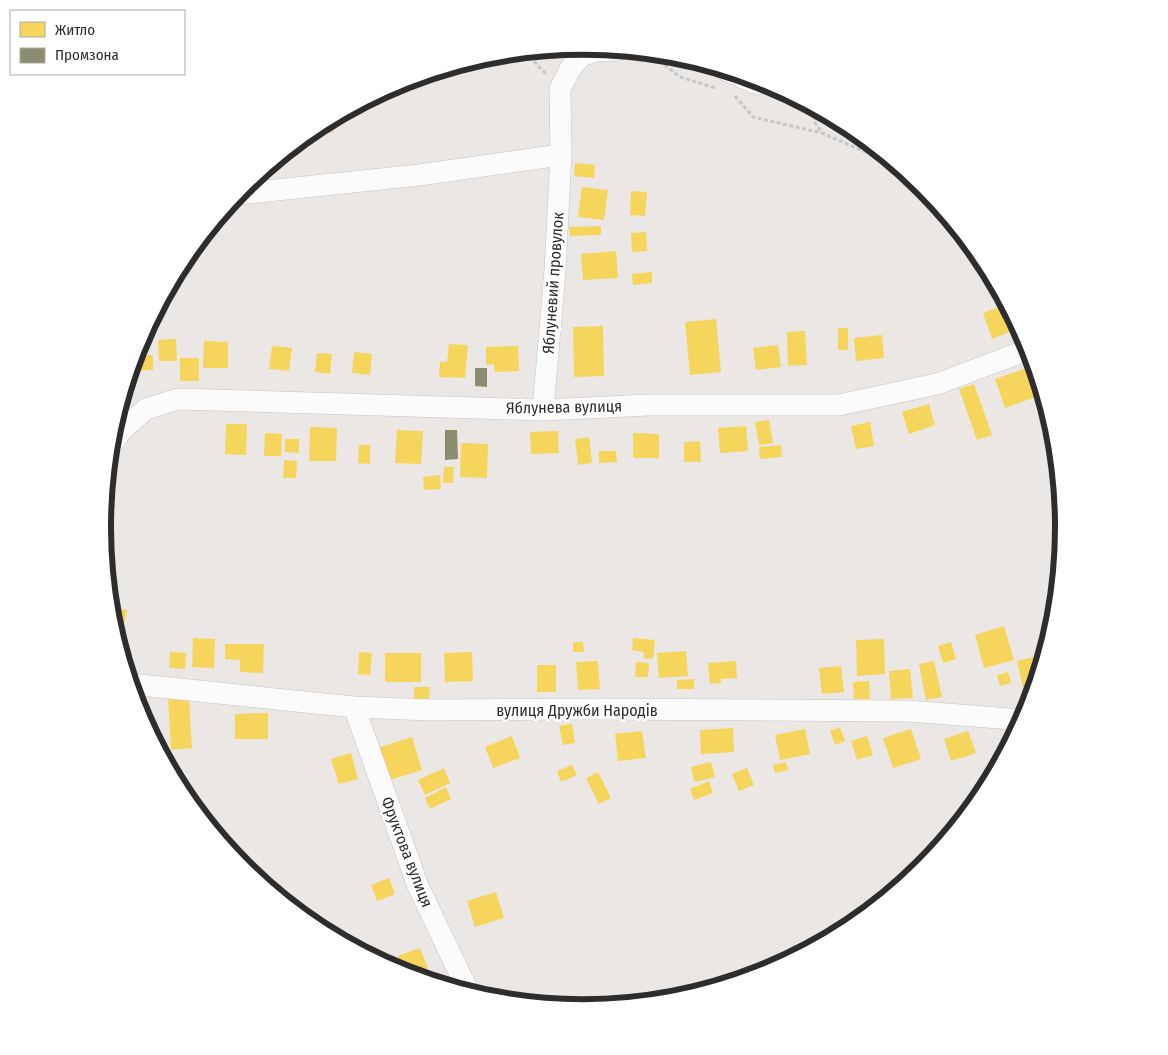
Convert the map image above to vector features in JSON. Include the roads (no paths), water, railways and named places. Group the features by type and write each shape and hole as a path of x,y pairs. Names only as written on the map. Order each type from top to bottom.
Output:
{"street":[{"name":"Яблуневий провулок","path":"543,410 555,271 562,155 560,89 570,68 584,55"},
{"path":"719,79 738,81"},
{"path":"250,193 419,176 562,155"},
{"name":"Яблунева вулиця","path":"122,430 146,409 178,399 543,410 649,405 839,405 937,384 1023,352"},
{"name":"вулиця Дружби Народів","path":"139,685 354,707 430,710 908,711 1016,719"},
{"name":"Фруктова вулиця","path":"354,707 418,886 465,985"}]}
